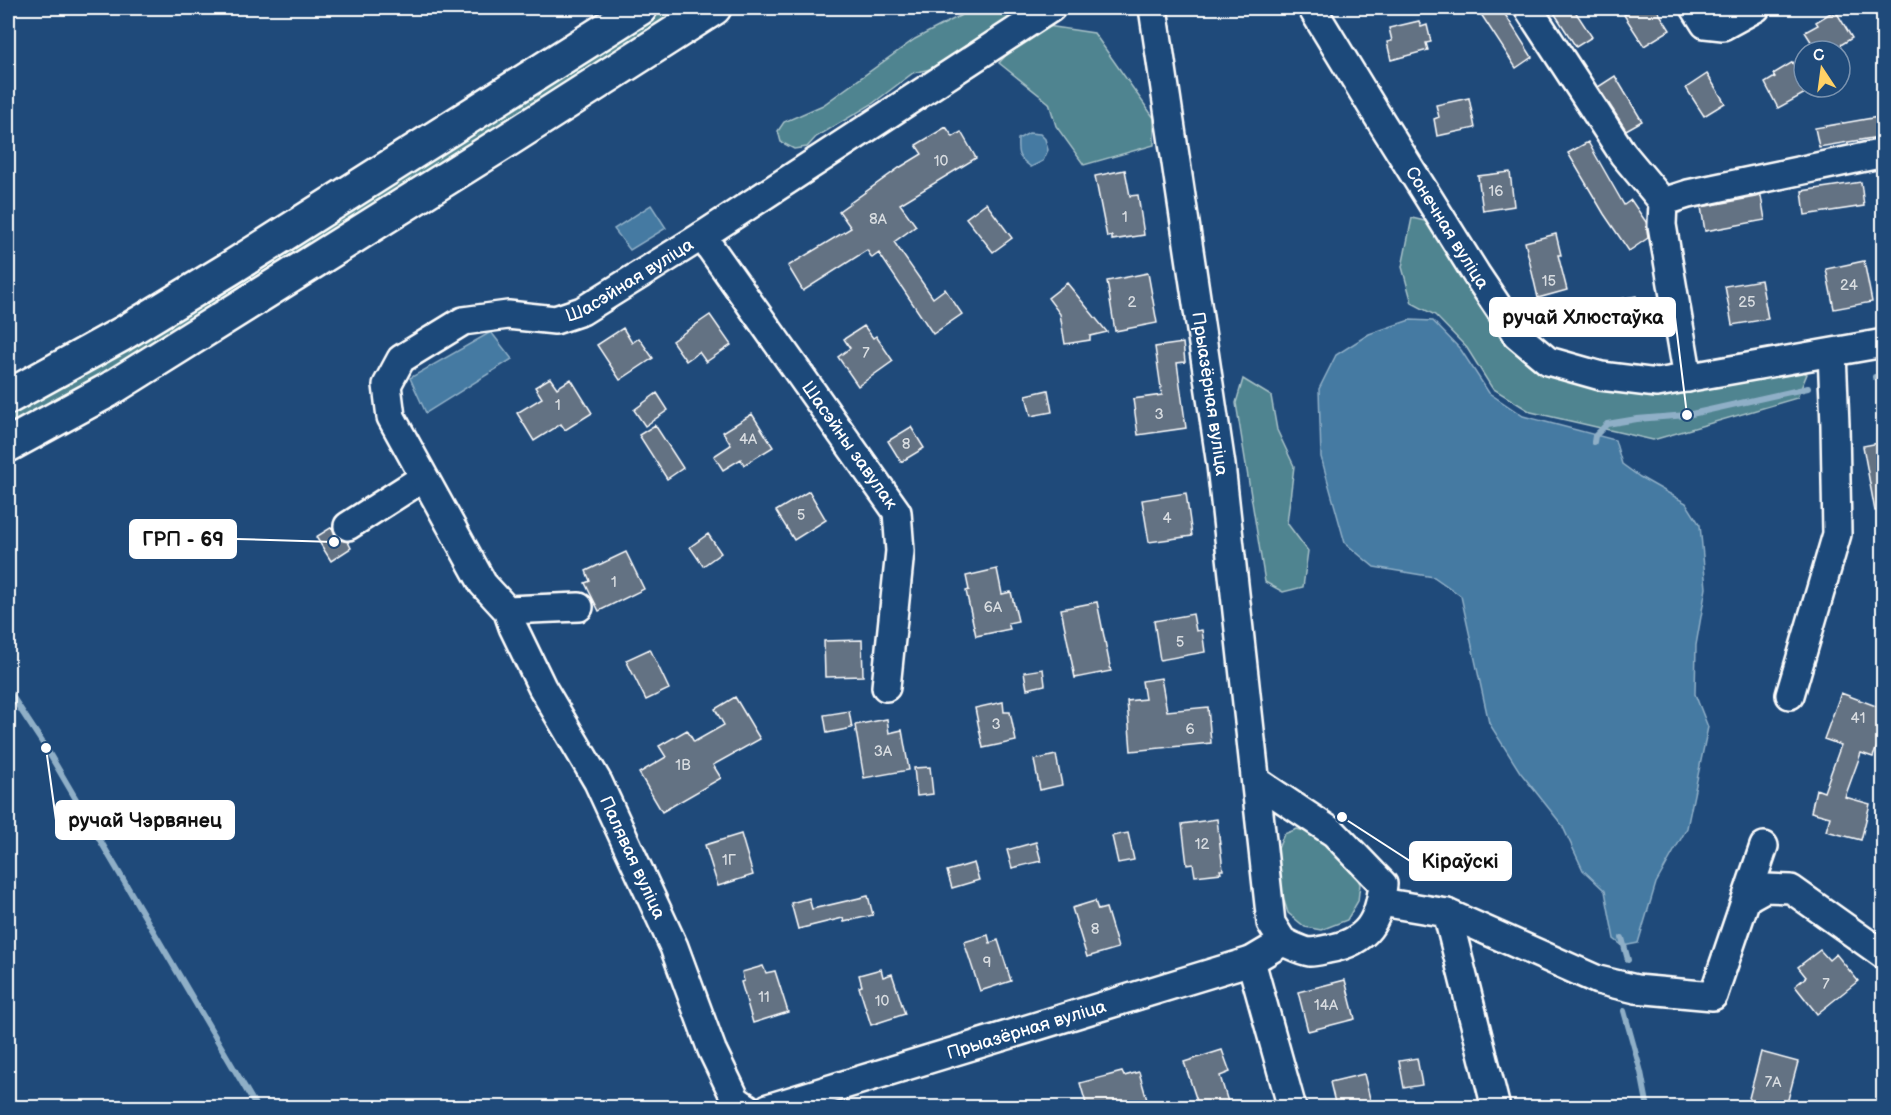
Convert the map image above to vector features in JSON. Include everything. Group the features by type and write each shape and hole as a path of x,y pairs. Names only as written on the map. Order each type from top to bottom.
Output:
{"main road":[{"path":"8,397 122,334 229,269 639,8"},
{"path":"8,445 108,391 496,148 714,8"}],"street":[{"name":"Шасэйная вуліца","path":"507,610 483,584 391,417 387,385 401,360 463,321 508,315 555,320 582,311 702,236 1050,8"},
{"name":"Прыазёрная вуліца","path":"768,1107 1251,961 1283,942 1271,923 1221,465 1153,8"},
{"name":"Сонечная вуліца","path":"1312,8 1414,175 1517,336 1548,361 1601,376 1657,383 1884,343"},
{"path":"1528,8 1623,154 1663,202 1662,225 1688,378"},
{"path":"1695,8 1705,24 1723,26 1756,8"},
{"path":"1663,202 1688,194 1884,153"},
{"name":"Шасэйны завулак","path":"702,236 897,512 900,551 886,687"},
{"path":"1790,695 1837,534 1832,353"},
{"path":"348,526 423,478"},
{"path":"507,610 579,607"},
{"name":"Палявая вуліца","path":"507,610 543,687 598,782 674,947 712,1050 731,1090 736,1100 748,1107"},
{"path":"1256,781 1334,833 1383,884 1381,902 1374,922 1361,937 1342,946 1310,952 1283,942"},
{"path":"1381,902 1447,913 1598,980 1636,989 1713,996 1764,846"},
{"path":"1747,898 1765,888 1791,889 1884,955"},
{"path":"1447,913 1496,1107"},
{"path":"1251,961 1292,1107"}],"green space":[{"path":"665,8 694,8 425,182 8,433 8,412 408,173"},
{"path":"975,8 1017,8 1006,24 948,65 913,73 872,104 816,137 807,147 794,149 781,142 778,131 784,122 823,105 915,39"},
{"path":"1034,24 1094,33 1154,118 1154,145 1084,165 1056,126 1049,103 999,63"},
{"path":"1412,218 1433,223 1509,339 1599,381 1793,366 1807,374 1797,398 1653,440 1531,412 1492,388 1467,348 1435,315 1412,303 1402,267"},
{"path":"1243,379 1271,396 1277,430 1294,466 1287,523 1308,551 1303,587 1283,592 1265,582 1236,403"},
{"path":"1297,829 1318,835 1352,866 1360,884 1358,901 1347,920 1321,930 1305,927 1288,913 1281,891 1275,856 1284,834"}],"water":[{"path":"1029,133 1040,134 1045,139 1048,150 1043,161 1031,167 1021,158 1018,149 1018,139"},
{"path":"651,205 666,228 630,250 614,229"},
{"path":"1410,320 1433,321 1461,350 1489,393 1523,416 1615,440 1622,464 1686,503 1700,525 1706,588 1696,645 1695,694 1708,727 1687,828 1656,883 1638,943 1623,946 1614,939 1605,891 1583,870 1562,825 1520,772 1489,723 1461,596 1434,577 1374,567 1345,543 1321,457 1319,389 1336,355 1369,334"},
{"path":"491,332 512,359 426,413 410,378"}],"building":[{"path":"1477,8 1501,8 1532,57 1516,68"},
{"path":"1551,8 1573,8 1592,37 1576,47"},
{"path":"1635,8 1656,8 1670,30 1644,46 1624,15"},
{"path":"1832,12 1834,15 1837,13 1852,38 1809,39 1805,32 1818,25 1816,22"},
{"path":"1419,21 1421,27 1427,25 1431,42 1426,43 1428,50 1391,60 1387,42 1392,41 1389,28"},
{"path":"1792,63 1792,99 1794,99 1778,108 1765,83 1775,77 1773,74"},
{"path":"1707,74 1725,103 1704,116 1686,88"},
{"path":"1615,76 1642,121 1626,130 1598,87"},
{"path":"1469,98 1475,128 1437,136 1434,119 1439,117 1436,105"},
{"path":"1884,116 1884,136 1819,147 1815,128"},
{"path":"946,127 953,137 961,132 976,158 900,204 916,226 894,242 933,298 945,289 962,314 933,334 879,253 872,258 867,250 803,291 788,266 851,228 839,211 922,154 916,145"},
{"path":"1588,142 1624,205 1631,200 1646,222 1648,238 1629,251 1568,153"},
{"path":"1125,170 1130,196 1138,195 1144,235 1112,240 1112,236 1107,237 1095,176"},
{"path":"1510,172 1514,206 1483,211 1478,176"},
{"path":"1861,182 1864,206 1805,215 1802,191"},
{"path":"1761,196 1765,220 1705,231 1701,207"},
{"path":"986,203 1012,238 993,252 966,218"},
{"path":"1556,234 1561,255 1558,255 1567,290 1538,298 1525,242"},
{"path":"1864,261 1872,302 1834,309 1826,269"},
{"path":"1148,273 1157,323 1115,331 1107,281"},
{"path":"1761,280 1768,319 1732,325 1725,286"},
{"path":"1067,283 1107,332 1090,336 1090,340 1065,344 1060,314 1048,298"},
{"path":"1636,296 1641,324 1612,330 1607,301"},
{"path":"710,315 731,345 706,362 699,352 686,361 672,341"},
{"path":"864,326 873,338 876,336 893,361 858,386 838,357 850,348 844,339"},
{"path":"623,328 632,343 639,338 653,358 620,380 597,345"},
{"path":"1183,343 1185,362 1177,363 1186,428 1138,435 1133,399 1162,395 1155,347"},
{"path":"550,378 557,388 571,379 592,413 565,430 561,424 534,441 517,413 542,398 535,387"},
{"path":"1048,390 1052,412 1031,416 1026,395"},
{"path":"657,393 668,410 645,426 634,410"},
{"path":"752,414 773,447 744,465 741,459 723,470 714,456 731,445 723,432"},
{"path":"655,425 683,468 667,479 639,435"},
{"path":"911,427 924,448 901,462 888,441"},
{"path":"1884,442 1884,510 1875,511 1863,446"},
{"path":"809,491 826,520 794,540 776,511"},
{"path":"1186,493 1192,536 1149,542 1142,500"},
{"path":"332,527 335,535 340,540 348,542 351,548 331,561 316,537"},
{"path":"708,534 721,553 703,566 690,547"},
{"path":"626,552 644,589 599,611 585,583 590,581 586,571"},
{"path":"997,569 1002,594 1011,592 1018,621 1008,623 1010,629 976,636 966,591 969,590 966,576"},
{"path":"1097,602 1111,671 1075,678 1061,609"},
{"path":"1193,614 1196,631 1202,630 1205,652 1160,660 1154,621"},
{"path":"862,640 863,676 825,677 824,641"},
{"path":"650,649 669,689 646,700 626,660"},
{"path":"1043,669 1045,685 1027,689 1024,672"},
{"path":"1161,678 1167,711 1208,707 1211,743 1131,751 1127,701 1145,699 1142,681"},
{"path":"1841,693 1884,709 1884,728 1873,757 1861,753 1845,797 1870,804 1861,840 1826,831 1830,817 1811,812 1816,789 1824,792 1841,745 1824,739"},
{"path":"735,697 760,739 713,765 721,778 662,812 639,773 666,757 659,746 687,730 694,742 724,725 715,709"},
{"path":"1003,702 1004,712 1010,712 1016,741 983,748 975,708"},
{"path":"849,711 852,728 827,733 824,715"},
{"path":"887,719 889,733 902,730 909,770 864,778 855,725"},
{"path":"1056,755 1062,785 1040,790 1034,760"},
{"path":"930,767 933,794 917,796 914,768"},
{"path":"1217,819 1223,870 1220,870 1221,873 1195,876 1193,864 1187,865 1182,824"},
{"path":"1128,833 1134,860 1118,863 1112,836"},
{"path":"741,834 753,875 718,886 705,845"},
{"path":"1036,842 1041,861 1012,868 1007,850"},
{"path":"974,863 979,880 952,888 947,871"},
{"path":"868,896 873,915 844,922 843,918 798,929 791,903 809,898 812,909"},
{"path":"1095,901 1098,910 1106,908 1118,948 1087,957 1072,908"},
{"path":"988,935 990,943 998,940 1011,981 980,991 964,942"},
{"path":"1820,950 1829,960 1836,954 1858,981 1817,1014 1795,986 1806,977 1798,967"},
{"path":"763,966 766,973 775,971 788,1012 753,1023 741,982 744,981 742,972"},
{"path":"881,969 883,977 892,974 905,1014 871,1025 859,987 862,986 859,975"},
{"path":"1345,980 1355,1019 1308,1031 1298,992"},
{"path":"1222,1050 1230,1072 1220,1076 1228,1102 1211,1107 1199,1107 1184,1062"},
{"path":"1761,1052 1798,1062 1786,1107 1770,1107 1748,1102"},
{"path":"1417,1058 1422,1085 1404,1088 1399,1061"},
{"path":"1122,1072 1124,1076 1139,1072 1149,1107 1087,1107 1080,1083"},
{"path":"1364,1074 1372,1107 1336,1107 1330,1082"}],"waterway":[{"path":"1875,377 1884,377"},
{"path":"1594,442 1595,436 1607,424 1687,415 1808,388"},
{"path":"8,690 46,748 257,1108"},
{"path":"1622,938 1628,960"},
{"path":"1624,1011 1641,1072 1648,1108"}],"place":[{"name":"ручай Хлюстаўка","path":"1687,415"},
{"name":"ГРП - 69","path":"334,542"},
{"name":"ручай Чэрвянец","path":"46,748"},
{"name":"Кіраўскі","path":"1342,817"}]}
